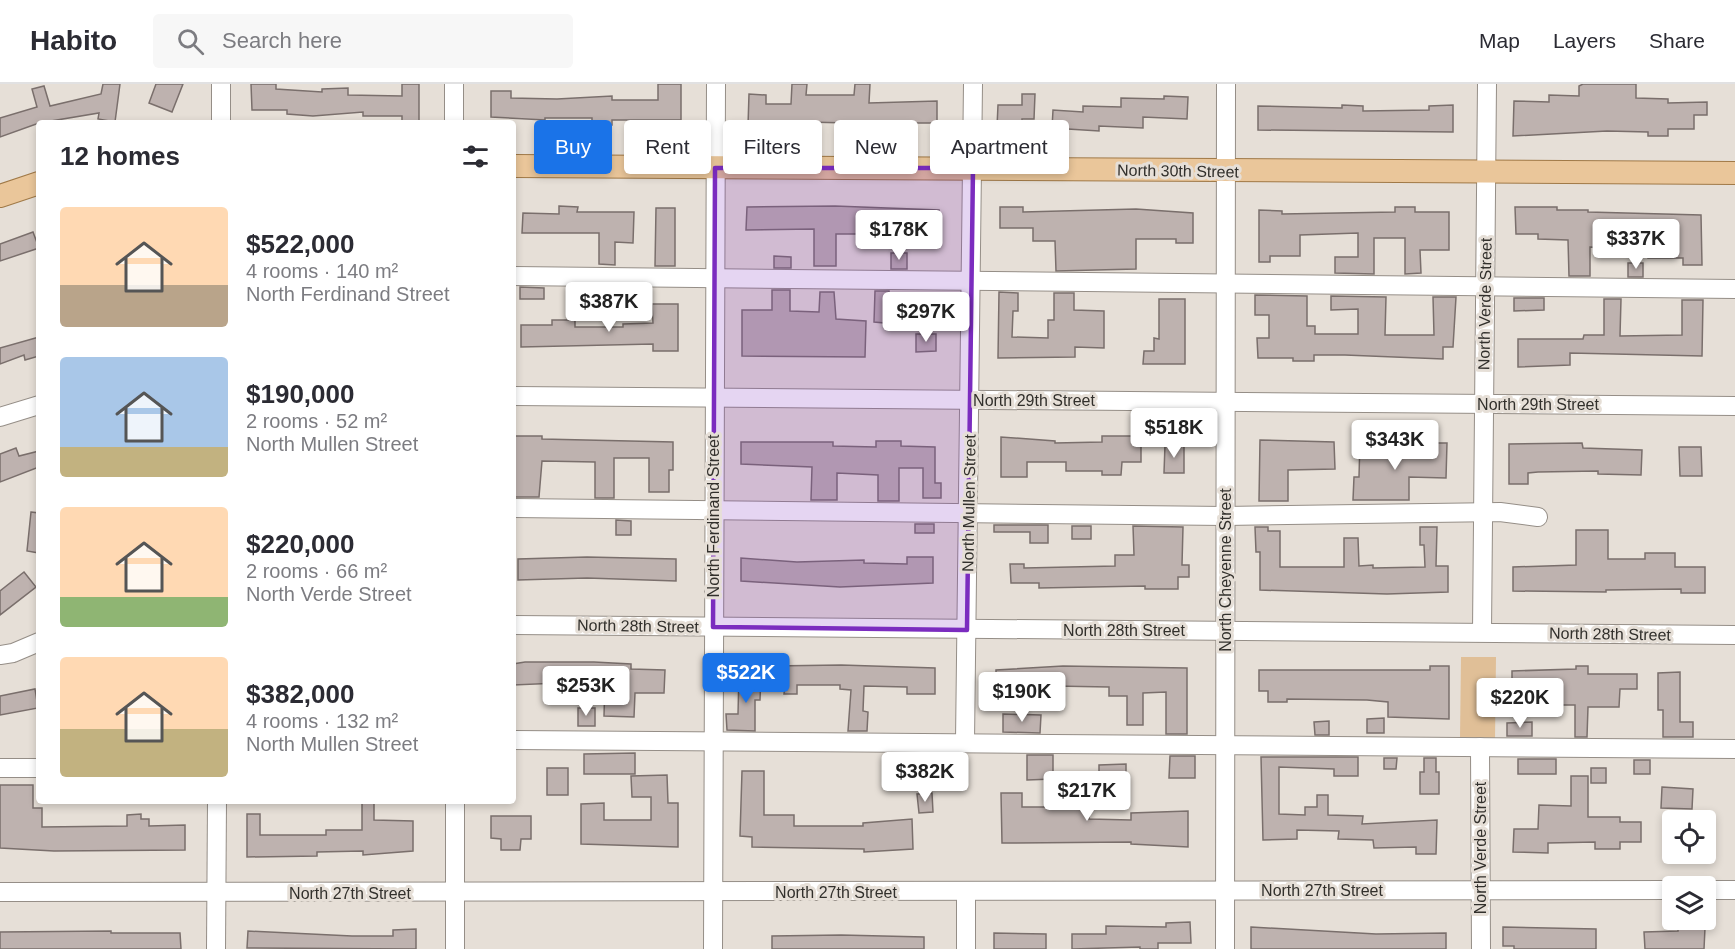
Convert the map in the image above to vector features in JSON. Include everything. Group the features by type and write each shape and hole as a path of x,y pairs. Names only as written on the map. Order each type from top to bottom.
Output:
{"main road":[{"name":"North 30th Street","path":"516,166 930,168"},
{"name":"North 30th Street","path":"1069,169 1735,173"},
{"path":"0,196 36,184"}],"street":[{"path":"221,84 221,120"},
{"path":"454,84 454,120"},
{"name":"North Ferdinand Street","path":"713,949 713,397 716,84"},
{"name":"North Mullen Street","path":"973,84 973,120"},
{"name":"North Cheyenne Street","path":"1225,949 1226,84"},
{"name":"North Verde Street","path":"1482,632 1481,514 1488,84"},
{"name":"North Mullen Street","path":"965,741 973,174"},
{"path":"516,276 1735,289"},
{"name":"North 29th Street","path":"516,396 1735,406"},
{"path":"0,417 36,406"},
{"path":"516,508 1225,516 1523,513 1538,517"},
{"name":"North 28th Street","path":"516,625 1735,635"},
{"path":"0,655 13,653 36,643"},
{"path":"516,740 965,741 1735,749"},
{"name":"North Verde Street","path":"1480,747 1481,949"},
{"path":"0,768 36,768"},
{"path":"216,949 217,804"},
{"path":"455,804 456,949"},
{"name":"North 27th Street","path":"0,892 713,893 1662,890"},
{"path":"1716,890 1735,890"},
{"path":"966,891 966,949"}],"highlighted area":[{"path":"715,168 973,168 967,630 713,627"}],"shaded area":[{"path":"1461,657 1496,657 1495,739 1460,739"}],"building":[{"path":"103,84 120,84 115,120 98,119 99,113 57,120 36,120 36,124 0,137 0,118 37,107 32,89 44,86 50,106 101,94"},
{"path":"156,84 183,84 172,112 149,103"},
{"path":"251,84 276,84 276,89 322,92 322,89 348,88 348,95 402,96 402,84 419,84 419,120 402,120 402,116 363,116 363,112 313,116 287,114 287,110 252,110"},
{"path":"658,84 681,84 681,120 545,118 545,120 491,117 491,91 511,91 511,98 557,99 612,96 612,100 658,100"},
{"path":"792,84 807,84 806,95 854,95 855,84 870,84 869,103 937,101 937,120 930,120 930,123 918,123 918,120 834,120 834,123 822,122 822,120 748,120 749,94 766,95 766,104 791,104"},
{"path":"1583,84 1636,84 1636,98 1668,99 1668,103 1707,102 1707,115 1694,115 1694,129 1668,129 1668,136 1648,136 1648,132 1607,131 1513,136 1514,101 1549,102 1549,95 1579,96 1579,86"},
{"path":"1022,94 1035,94 1034,119 997,120 998,105 1022,105"},
{"path":"1164,96 1188,97 1187,119 1143,117 1143,128 1099,126 1099,131 1069,129 1069,120 1052,120 1053,110 1083,112 1083,106 1121,107 1121,98 1164,99"},
{"path":"1342,105 1363,106 1363,111 1429,110 1429,106 1453,105 1453,132 1258,130 1258,106 1342,108"},
{"path":"559,206 578,207 577,212 634,212 633,243 615,242 615,265 599,264 599,233 522,233 523,213 559,214"},
{"path":"835,206 939,210 939,226 858,225 858,234 836,234 836,266 814,266 814,229 746,230 747,207"},
{"path":"1000,207 1023,207 1023,212 1136,209 1193,213 1193,243 1176,243 1176,239 1136,239 1136,269 1056,271 1055,241 1033,241 1033,228 1000,228"},
{"path":"1395,207 1415,207 1415,212 1449,212 1449,250 1420,250 1421,273 1405,274 1405,238 1374,238 1374,274 1335,273 1335,257 1358,257 1358,233 1300,235 1300,256 1270,256 1270,262 1259,262 1259,210 1282,211 1282,214 1395,212"},
{"path":"1515,207 1557,207 1557,210 1588,210 1588,212 1701,215 1702,265 1683,265 1683,258 1648,258 1649,238 1619,237 1619,248 1590,247 1590,276 1569,276 1568,240 1538,239 1538,234 1516,234"},
{"path":"656,208 675,208 675,266 655,266"},
{"path":"33,232 36,249 0,261 0,244"},
{"path":"891,253 907,253 907,269 891,269"},
{"path":"774,256 791,257 791,268 774,268"},
{"path":"1628,263 1643,263 1643,277 1628,277"},
{"path":"520,287 544,288 544,299 520,299"},
{"path":"772,290 790,290 790,311 819,312 820,292 834,292 836,319 866,321 865,357 742,356 742,310 772,310"},
{"path":"875,291 889,291 889,297 909,299 906,325 874,322"},
{"path":"999,292 1018,293 1018,311 1013,311 1012,337 1048,338 1048,320 1054,320 1054,293 1074,293 1074,310 1104,311 1104,348 1075,347 1075,357 998,358"},
{"path":"1255,295 1307,296 1307,326 1315,326 1315,334 1358,334 1358,309 1331,310 1331,296 1386,297 1385,335 1434,335 1433,297 1456,297 1453,347 1443,347 1443,359 1345,355 1314,355 1314,361 1293,361 1293,358 1258,358 1257,338 1269,338 1269,315 1255,315"},
{"path":"1514,298 1544,298 1544,310 1514,311"},
{"path":"1159,299 1185,299 1185,364 1143,364 1144,351 1154,351 1154,338 1159,339"},
{"path":"1604,299 1621,299 1620,336 1682,335 1682,300 1703,300 1702,356 1570,353 1570,365 1518,367 1518,339 1583,339 1584,335 1604,335"},
{"path":"652,304 678,304 678,351 653,351 653,344 521,347 521,325 552,325 552,320 575,320 575,327 623,327 623,324 653,323"},
{"path":"916,334 936,334 936,351 916,352"},
{"path":"36,338 36,357 25,360 24,355 0,364 0,348"},
{"path":"1147,426 1171,426 1171,441 1147,441"},
{"path":"516,436 542,436 542,439 673,442 673,470 669,470 669,492 649,492 649,458 614,458 614,498 595,498 595,462 542,461 539,497 516,497"},
{"path":"1102,436 1141,436 1141,462 1122,462 1121,475 1102,475 1102,471 1066,471 1066,462 1027,462 1027,477 1001,477 1001,437 1055,441 1055,443 1102,442"},
{"path":"1260,440 1334,442 1335,469 1288,470 1288,501 1259,501"},
{"path":"876,441 901,441 901,446 935,447 935,483 941,483 941,498 923,498 923,468 899,468 899,501 878,501 878,475 837,473 837,500 811,500 812,467 741,464 741,442 833,442 833,446 876,447"},
{"path":"1360,441 1383,442 1383,454 1424,455 1424,443 1447,443 1446,478 1409,477 1409,500 1353,500 1354,477 1359,477"},
{"path":"1582,443 1583,448 1642,450 1641,475 1598,474 1598,471 1538,472 1528,473 1528,484 1509,484 1509,444"},
{"path":"1165,445 1184,445 1184,473 1164,473"},
{"path":"1679,447 1701,447 1702,476 1680,476"},
{"path":"16,448 19,456 36,452 36,468 0,482 0,454"},
{"path":"31,512 36,513 36,552 27,551"},
{"path":"616,520 631,521 631,535 616,535"},
{"path":"915,524 934,524 934,533 915,533"},
{"path":"994,525 1048,525 1048,543 1030,543 1030,532 994,532"},
{"path":"1072,526 1091,526 1091,539 1072,539"},
{"path":"1133,526 1183,527 1182,565 1189,565 1189,577 1178,577 1178,589 1145,589 1145,586 1039,588 1039,583 1011,583 1010,564 1024,564 1024,568 1115,566 1115,555 1134,555"},
{"path":"1255,527 1268,527 1268,531 1280,531 1280,567 1344,567 1344,538 1358,538 1359,566 1373,565 1373,568 1425,567 1424,545 1420,545 1420,527 1437,527 1436,566 1448,566 1448,592 1387,594 1260,590 1260,552 1256,552"},
{"path":"1576,530 1608,530 1608,559 1645,559 1645,553 1675,553 1675,567 1705,567 1705,593 1681,593 1681,589 1606,590 1606,592 1513,591 1513,567 1576,565"},
{"path":"587,557 676,559 676,581 587,578 518,580 518,559"},
{"path":"907,557 933,557 933,583 840,587 741,581 741,558 797,562 864,560 864,563 907,564"},
{"path":"24,572 36,587 0,615 0,591"},
{"path":"594,662 631,664 631,669 665,670 664,693 635,693 634,717 604,716 605,681 516,685 516,664"},
{"path":"841,665 935,668 935,694 907,694 907,687 864,686 863,711 868,712 867,731 848,731 851,690 840,689 840,685 797,685 797,694 784,694 785,685 772,685 772,666"},
{"path":"1063,666 1187,668 1187,734 1166,734 1166,692 1143,693 1143,725 1127,725 1127,696 1109,696 1109,687 1054,686 1054,692 1030,693 1030,689 996,689 996,670"},
{"path":"1430,666 1449,666 1449,719 1388,717 1388,702 1367,700 1287,699 1287,702 1268,702 1268,691 1259,691 1259,670 1430,670"},
{"path":"1576,666 1588,666 1588,674 1637,674 1637,689 1620,689 1619,707 1588,707 1587,737 1575,737 1575,705 1540,705 1540,700 1512,700 1512,671 1576,669"},
{"path":"1680,672 1680,722 1693,722 1693,737 1663,737 1663,710 1658,710 1658,673"},
{"path":"739,674 761,675 760,700 755,700 755,731 727,730 726,714 738,714"},
{"path":"35,689 36,708 0,715 0,696"},
{"path":"578,708 595,708 595,726 578,726"},
{"path":"1003,714 1041,715 1040,733 1003,732"},
{"path":"1384,718 1384,733 1367,733 1367,719"},
{"path":"1329,721 1329,735 1315,735 1314,722"},
{"path":"1532,722 1532,736 1507,736 1507,723"},
{"path":"635,753 635,774 584,774 584,754"},
{"path":"1027,755 1053,755 1053,779 1027,780"},
{"path":"1170,756 1195,756 1195,778 1169,778"},
{"path":"1261,757 1358,757 1358,776 1334,776 1334,769 1279,767 1279,814 1305,815 1305,807 1317,807 1317,795 1328,795 1328,815 1363,816 1362,824 1437,820 1436,854 1416,854 1416,847 1374,848 1373,840 1338,839 1339,831 1297,830 1297,839 1263,840"},
{"path":"1384,758 1397,758 1396,769 1384,769"},
{"path":"1424,758 1436,758 1436,772 1439,772 1439,794 1420,794 1420,772 1424,772"},
{"path":"1518,759 1556,759 1556,774 1518,774"},
{"path":"1634,760 1650,760 1650,774 1634,774"},
{"path":"1126,764 1126,781 1099,781 1099,765"},
{"path":"547,768 568,768 568,795 547,795"},
{"path":"1591,768 1606,768 1606,783 1591,783"},
{"path":"742,771 764,771 764,815 794,815 794,826 863,826 863,823 912,819 913,849 864,852 864,849 752,847 752,837 740,836"},
{"path":"667,775 668,803 678,803 678,847 581,844 581,804 604,803 604,820 651,820 651,797 632,797 631,776"},
{"path":"1062,776 1089,776 1089,819 1131,820 1131,813 1188,811 1188,847 1131,844 1131,842 1002,843 1001,793 1022,793 1022,807 1062,807"},
{"path":"1571,776 1588,776 1588,817 1620,817 1620,822 1641,822 1641,842 1620,842 1620,849 1595,849 1595,842 1548,843 1548,853 1513,852 1514,829 1538,829 1539,805 1571,806"},
{"path":"0,785 33,785 33,808 42,808 42,827 127,826 127,815 141,814 141,819 149,819 149,826 185,825 185,850 54,851 0,848"},
{"path":"1662,787 1693,789 1692,809 1661,808"},
{"path":"932,793 933,812 919,813 917,794"},
{"path":"362,804 374,804 374,820 413,821 413,851 363,855 363,851 317,852 317,856 247,857 247,814 260,814 260,835 326,835 326,830 362,830"},
{"path":"491,816 531,816 531,839 521,839 520,850 501,850 501,839 491,838"},
{"path":"1190,922 1191,943 1158,943 1158,949 1140,949 1140,947 1072,949 1072,934 1106,934 1106,926 1166,927 1166,923"},
{"path":"1251,927 1376,934 1446,933 1446,949 1251,949"},
{"path":"1503,927 1596,929 1596,949 1514,949 1514,946 1503,946"},
{"path":"416,929 416,949 247,948 248,931 393,936 393,930"},
{"path":"1705,930 1704,949 1645,949 1644,932"},
{"path":"111,931 111,933 180,933 181,949 0,949 0,932"},
{"path":"994,933 1046,934 1046,949 994,949"},
{"path":"772,936 924,937 924,949 772,949"}]}
